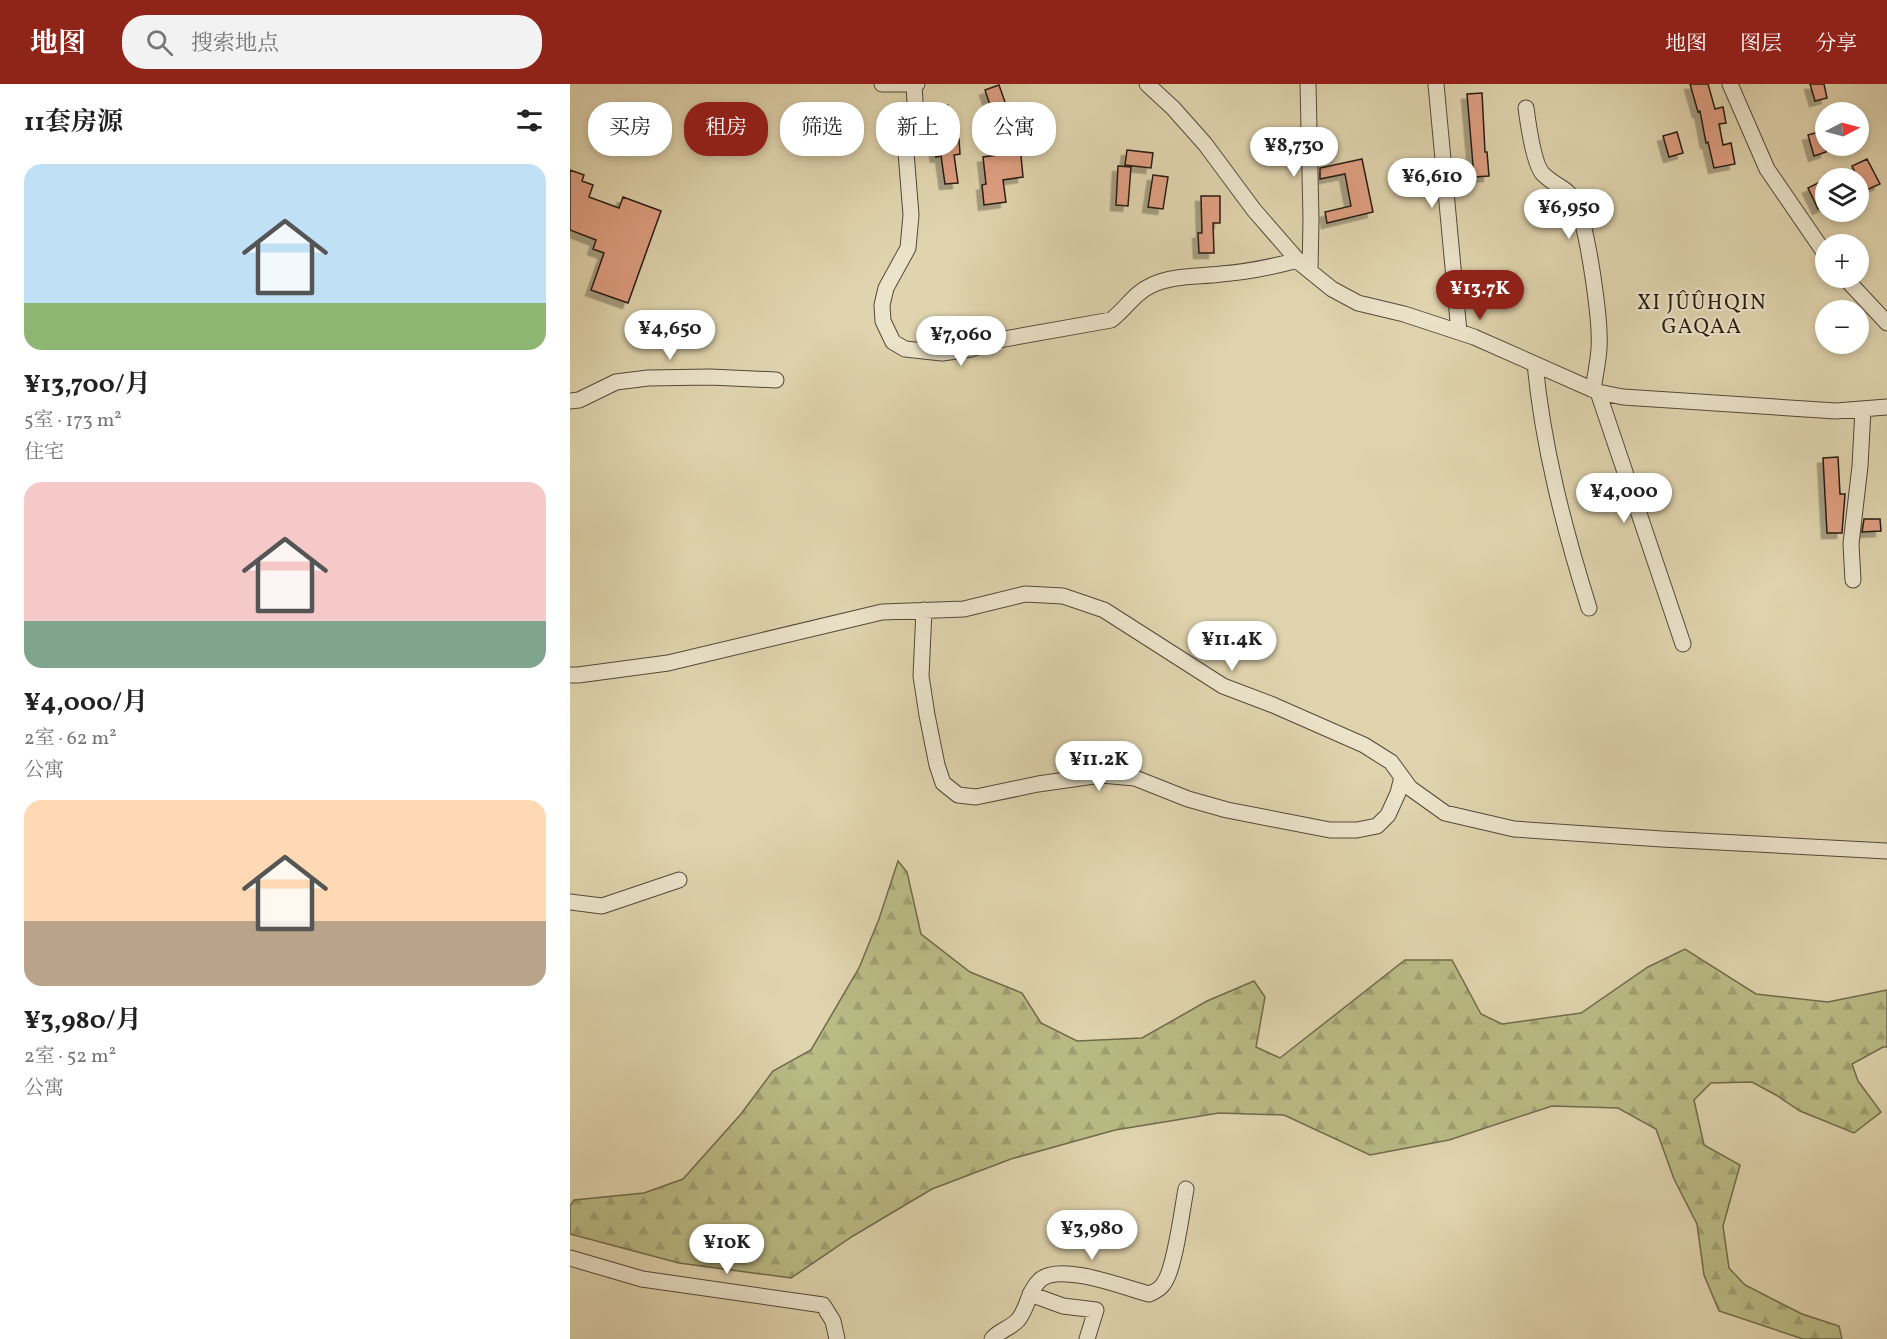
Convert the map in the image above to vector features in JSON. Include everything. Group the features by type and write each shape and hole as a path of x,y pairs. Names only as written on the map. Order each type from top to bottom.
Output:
{"street":[{"path":"882,84 915,85 915,102 905,140 911,215 908,248 886,288 882,305 883,321 893,342 905,349 942,353 971,350 993,341 1111,320 1122,312 1132,298 1150,285 1168,278 1265,269 1298,260"},
{"path":"1147,84 1173,108 1205,144 1254,210 1298,260 1332,289 1358,303 1404,314 1474,337 1595,391 1623,397 1836,411 1887,407"},
{"path":"1308,84 1310,271"},
{"path":"1436,84 1459,332"},
{"path":"1730,84 1767,169 1815,239"},
{"path":"1526,108 1533,146 1541,172 1556,185 1570,192 1578,207 1597,319 1599,347 1595,391 1683,644"},
{"path":"1855,288 1887,322"},
{"path":"1535,364 1537,392 1555,487 1589,608"},
{"path":"570,402 616,382 648,378 710,377 776,380"},
{"path":"1852,580 1851,544 1861,456 1863,409"},
{"path":"570,675 668,663 882,612 964,609 1025,594 1063,596 1104,609 1223,686 1364,745 1391,762 1410,788 1445,813 1514,829 1887,851"},
{"path":"924,610 921,676 927,715 943,783 958,795 976,797 1038,784 1101,775 1135,778 1188,799 1227,810 1330,830 1357,830 1377,826 1388,815 1402,777"},
{"path":"570,902 602,906 679,880"},
{"path":"992,1339 1017,1322 1030,1294 1041,1279 1064,1272 1149,1294 1156,1292 1164,1284 1171,1268 1186,1189"},
{"path":"570,1258 642,1279 824,1305 833,1320 837,1339"},
{"path":"1030,1294 1063,1306 1096,1310 1087,1339"}],"green space":[{"path":"898,861 907,872 921,934 970,972 1022,993 1041,1023 1077,1041 1142,1038 1207,1001 1254,981 1265,997 1256,1047 1280,1058 1405,960 1452,960 1481,1014 1502,1024 1581,1013 1648,967 1685,949 1756,994 1828,1002 1887,990 1887,1047 1852,1064 1858,1081 1881,1112 1854,1133 1800,1111 1752,1082 1711,1083 1694,1100 1704,1145 1740,1165 1723,1226 1729,1268 1745,1285 1802,1314 1839,1326 1842,1339 1803,1339 1719,1311 1704,1275 1697,1224 1674,1179 1656,1129 1618,1108 1552,1106 1449,1140 1370,1155 1284,1115 1219,1113 1115,1130 1011,1159 932,1189 853,1236 791,1278 679,1263 570,1234 570,1206 574,1200 644,1193 683,1179 741,1114 773,1071 811,1050 859,968 879,919"}],"building":[{"path":"1690,84 1708,84 1715,109 1723,107 1726,123 1719,124 1723,145 1731,143 1735,164 1714,168 1708,142 1706,143 1700,111 1698,112"},
{"path":"1810,84 1824,84 1827,98 1815,101"},
{"path":"999,85 1005,102 989,102 985,90"},
{"path":"1482,93 1485,152 1487,152 1489,176 1474,177 1467,94"},
{"path":"1677,132 1683,153 1669,157 1663,136"},
{"path":"1815,133 1814,156 1808,135"},
{"path":"1127,150 1153,153 1151,168 1125,165"},
{"path":"941,156 954,156 958,183 945,184"},
{"path":"1021,156 1023,177 1003,180 1006,202 984,205 982,185 986,184 983,157"},
{"path":"1362,159 1373,212 1327,223 1325,212 1351,206 1345,174 1320,179 1320,168"},
{"path":"1867,159 1880,184 1869,189 1869,168 1853,168 1852,166"},
{"path":"1118,166 1131,167 1128,206 1116,205"},
{"path":"570,170 584,175 582,181 593,185 589,197 619,208 623,197 661,211 628,303 591,290 604,253 593,249 596,240 570,230"},
{"path":"1153,175 1168,177 1163,209 1148,207"},
{"path":"1815,184 1815,203 1808,188"},
{"path":"1201,196 1220,196 1220,223 1213,223 1214,253 1199,253 1198,233 1202,233"},
{"path":"1838,457 1840,494 1845,494 1842,533 1827,533 1823,458"},
{"path":"1864,519 1880,519 1881,531 1862,532"}],"district":[{"name":"XI JÛÛHQIN GAQAA","path":"1702,315"}]}
